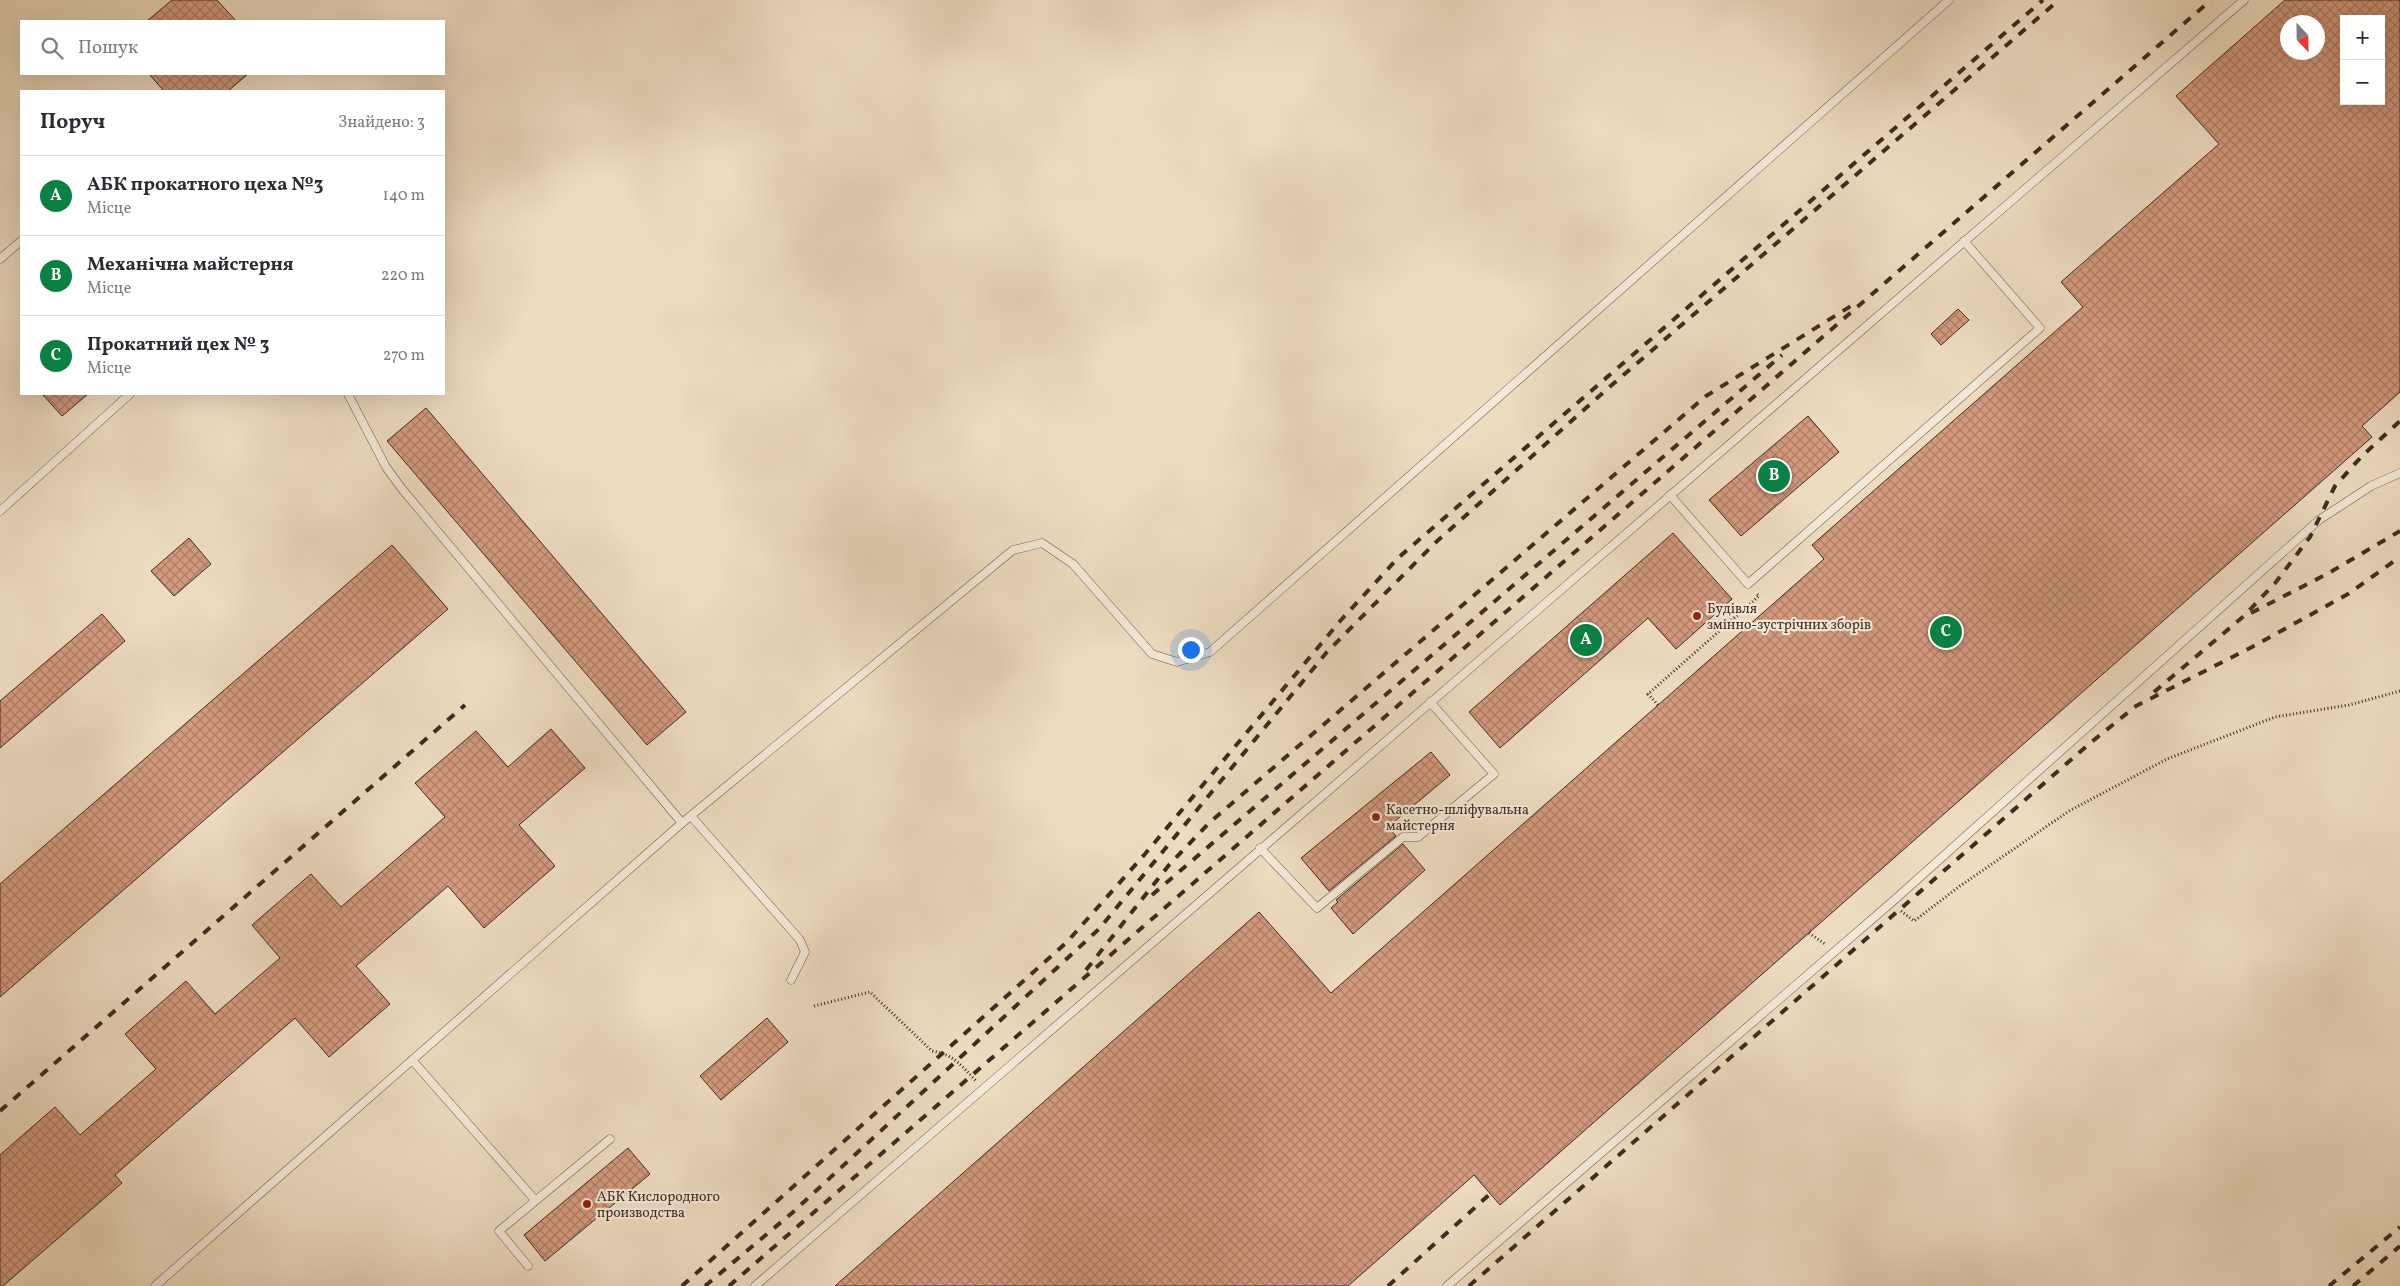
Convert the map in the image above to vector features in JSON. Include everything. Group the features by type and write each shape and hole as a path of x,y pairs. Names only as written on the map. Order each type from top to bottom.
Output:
{"lane":[{"path":"155,1286 691,816 1014,550 1042,543 1073,564 1152,654 1177,662 1210,652 1950,0"},
{"path":"755,1286 2244,0"},
{"path":"1670,495 1748,584 2040,328 1964,241"},
{"path":"0,259 20,242"},
{"path":"0,511 129,395"},
{"path":"349,395 373,443 402,489 682,824"},
{"path":"1447,1286 1892,902 2319,520 2371,486 2400,473"},
{"path":"1260,848 1317,908 1403,837 1418,837 1494,774 1430,702"},
{"path":"691,816 800,940 805,952 791,980"},
{"path":"412,1060 534,1200"},
{"path":"528,1266 499,1231 534,1200 610,1139"}],"path":[{"path":"1658,705 1648,694 1759,596 1748,584"},
{"path":"1892,902 1914,922 1960,886 2069,811 2167,758 2275,716 2349,705 2400,691"},
{"path":"1809,933 1829,947"},
{"path":"814,1006 870,992 932,1051 943,1052 957,1060 982,1089"}],"building":[{"path":"172,0 217,0 235,20 148,20"},
{"path":"2285,0 2400,0 2400,392 2362,426 2372,437 1500,1205 1474,1175 1348,1286 835,1286 1259,912 1331,993 1824,559 1812,545 2083,307 2061,282 2219,144 2176,96"},
{"path":"150,75 247,75 229,90 163,90"},
{"path":"1958,309 1969,320 1941,345 1931,334"},
{"path":"43,395 87,395 62,416"},
{"path":"426,408 686,712 647,745 387,441"},
{"path":"1808,416 1839,452 1741,536 1709,500"},
{"path":"1673,533 1732,599 1676,649 1648,618 1500,748 1469,712"},
{"path":"189,538 211,564 174,596 151,571"},
{"path":"392,545 448,609 0,997 0,884"},
{"path":"102,614 125,641 0,748 0,701"},
{"path":"551,729 585,768 519,825 555,866 484,928 448,886 356,966 390,1004 329,1057 295,1018 115,1175 122,1183 3,1286 0,1286 0,1155 55,1107 80,1135 156,1069 125,1034 186,981 215,1014 280,958 252,925 311,874 341,907 445,817 415,783 476,731 508,767"},
{"name":"Касетно-шліфувальна майстерня","path":"1431,752 1450,775 1388,827 1396,836 1329,891 1301,858"},
{"path":"1403,844 1425,870 1353,934 1331,908 1338,902 1336,900"},
{"path":"767,1018 788,1042 721,1100 700,1076"},
{"name":"АБК Кислородного производства","path":"628,1148 650,1174 545,1261 524,1235"}],"railway":[{"path":"682,1286 1067,942 1145,854 1341,620 1398,558 2043,0"},
{"path":"705,1286 792,1213 1099,929 1327,652 1435,543 1606,390 2059,0"},
{"path":"729,1286 2211,0"},
{"path":"1086,970 1169,865 1209,823 1706,396 1851,306"},
{"path":"1152,895 1782,355"},
{"path":"2154,692 2244,616 2276,582 2310,537 2335,486 2362,456 2400,421"},
{"path":"2251,613 2327,574 2400,531"},
{"path":"1469,1286 2089,744 2136,706 2252,647 2348,594 2400,557"},
{"path":"0,1111 465,705"},
{"path":"1388,1286 1490,1194"},
{"path":"2329,1286 2400,1227"},
{"path":"2353,1286 2400,1246"}],"place":[{"name":"Механічна майстерня","path":"1774,476"},
{"name":"Будівля змінно-зустрічних зборів","path":"1697,616"},
{"name":"Прокатний цех № 3","path":"1946,632"},
{"name":"АБК прокатного цеха №3","path":"1586,640"},
{"name":"Касетно-шліфувальна майстерня","path":"1376,817"},
{"name":"АБК Кислородного производства","path":"587,1204"}]}
